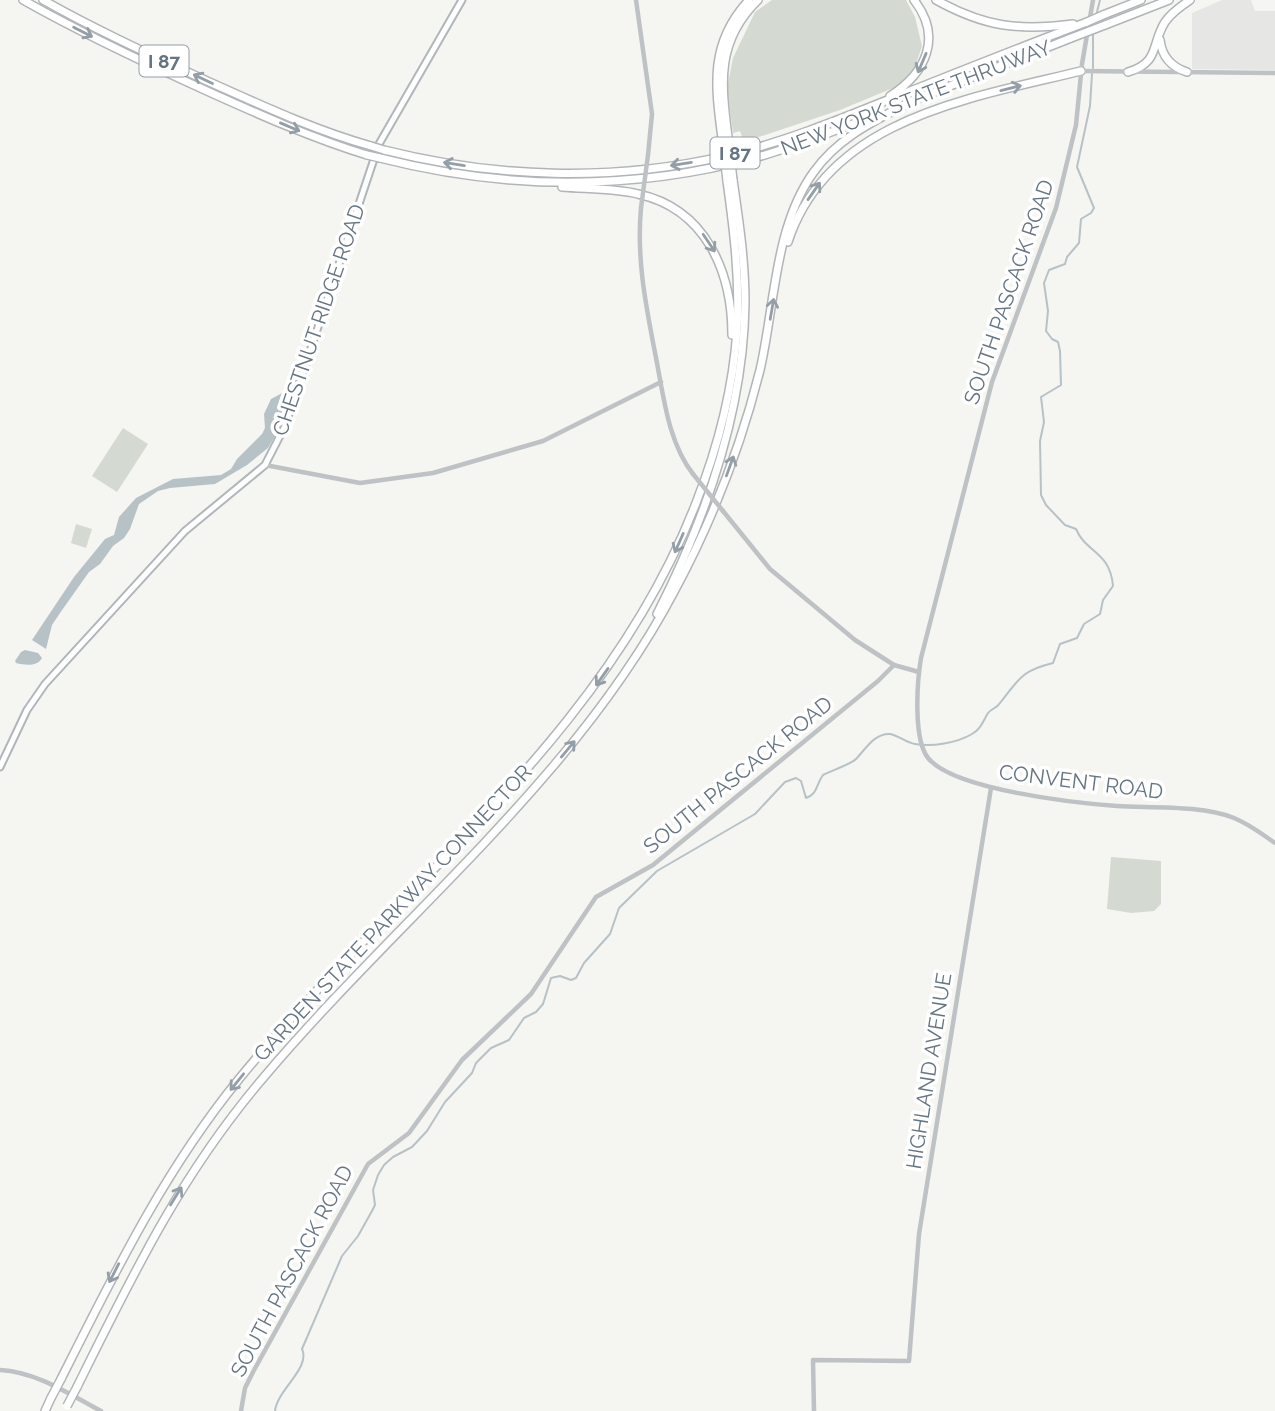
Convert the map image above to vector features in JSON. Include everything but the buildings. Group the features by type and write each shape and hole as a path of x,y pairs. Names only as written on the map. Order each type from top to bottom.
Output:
{"highway":[{"name":"NEW YORK STATE THRUWAY","path":"23,0 172,75 304,134 367,155 435,171 512,181 613,181 697,171 797,145 1169,0"},
{"name":"NEW YORK STATE THRUWAY","path":"43,0 149,54 323,131 384,150 439,162 497,170 563,173 629,171 679,165 734,154 795,136 1141,0"},
{"path":"725,137 716,90 717,63 727,31 749,0"},
{"path":"726,409 735,357 738,303 722,90 725,58 736,29 758,0"},
{"path":"873,106 908,84 925,60 927,28 922,12 914,0"},
{"path":"936,0 968,17 994,25 1033,29 1068,27"},
{"path":"1128,72 1151,58 1161,30 1171,14 1190,0"},
{"path":"1161,30 1161,45 1166,57 1176,67 1187,72"},
{"path":"778,276 794,224 806,202 825,176 856,149 891,129 942,107 1085,71"},
{"path":"621,679 675,591 724,483 757,381 785,235 793,209 805,185 838,145 855,132 914,100"},
{"path":"512,181 642,195 671,207 698,229 718,259 729,296 732,343 726,409"},
{"path":"621,679 664,600 691,539 714,475 732,411 741,357 745,303 743,263 730,181"},
{"name":"GARDEN STATE PARKWAY CONNECTOR","path":"45,1411 142,1220 177,1163 224,1098 276,1037 528,768 572,717 603,674 647,607 677,548 703,485 726,409"},
{"name":"GARDEN STATE PARKWAY CONNECTOR","path":"66,1409 161,1222 227,1122 296,1040 543,778 587,726 621,679"}],"main road":[{"name":"CHESTNUT RIDGE ROAD","path":"0,767 27,710 58,669 185,531 265,465 279,442 379,144 462,0"}],"street":[{"path":"636,0 652,114 641,208 639,244 642,281 675,442 684,462 770,569 855,640 894,665 919,672"},
{"name":"SOUTH PASCACK ROAD","path":"919,672 992,382 1056,208 1076,125 1093,0"},
{"path":"1085,71 1275,73"},
{"path":"265,465 360,483 433,473 544,441 661,382"},
{"name":"SOUTH PASCACK ROAD","path":"241,1411 245,1388 368,1164 410,1133 462,1060 531,994 596,897 653,865 869,689 894,665"},
{"name":"CONVENT ROAD","path":"919,672 921,736 928,758 940,768 991,788 1099,804 1219,814 1246,824 1275,843"},
{"name":"HIGHLAND AVENUE","path":"814,1411 813,1360 909,1361 919,1234 991,788"},
{"path":"0,1370 22,1372 37,1378 101,1411"}],"shaded area":[{"path":"772,0 906,0 915,17 922,46 915,67 898,86 840,110 744,142 740,131 733,133 727,88 733,58 755,12"},
{"path":"1222,0 1251,0 1255,11 1275,11 1275,70 1192,69 1192,13"},
{"path":"284,392 286,398 275,436 268,448 247,465 215,484 158,491 139,504 124,538 89,572 52,625 46,649 32,640 74,577 105,539 114,535 119,517 136,498 173,479 221,475 231,469 237,459 262,434 265,428 264,414 271,399"},
{"path":"123,428 148,444 117,492 92,476"},
{"path":"76,524 92,529 86,548 71,543"},
{"path":"25,650 38,653 42,658 34,664 16,663 21,652"},
{"path":"1111,857 1161,861 1161,904 1154,911 1131,913 1107,909"}],"waterway":[{"path":"1096,16 1100,0"},
{"path":"1093,32 1093,68"},
{"path":"275,1411 281,1395 302,1364 302,1349 342,1256 358,1236 375,1205 373,1190 384,1165 412,1147 427,1131 445,1102 472,1073 476,1063 491,1048 509,1040 524,1018 536,1012 543,1004 551,978 576,978 584,963 610,934 619,908 657,871 755,814 785,782 796,778 801,781 806,798 810,796 823,775 853,761 879,736 890,734 912,743 929,745 952,742 972,734 1022,677 1034,669 1053,663 1060,644 1077,638 1084,624 1100,614 1103,600 1113,586 1111,574 1103,559 1080,537 1076,529 1065,525 1046,505 1041,495 1040,441 1044,422 1041,397 1061,385 1058,342 1046,331 1048,311 1044,283 1049,270 1065,264 1067,257 1079,243 1081,219 1094,208 1077,167 1090,106 1092,74"}]}
